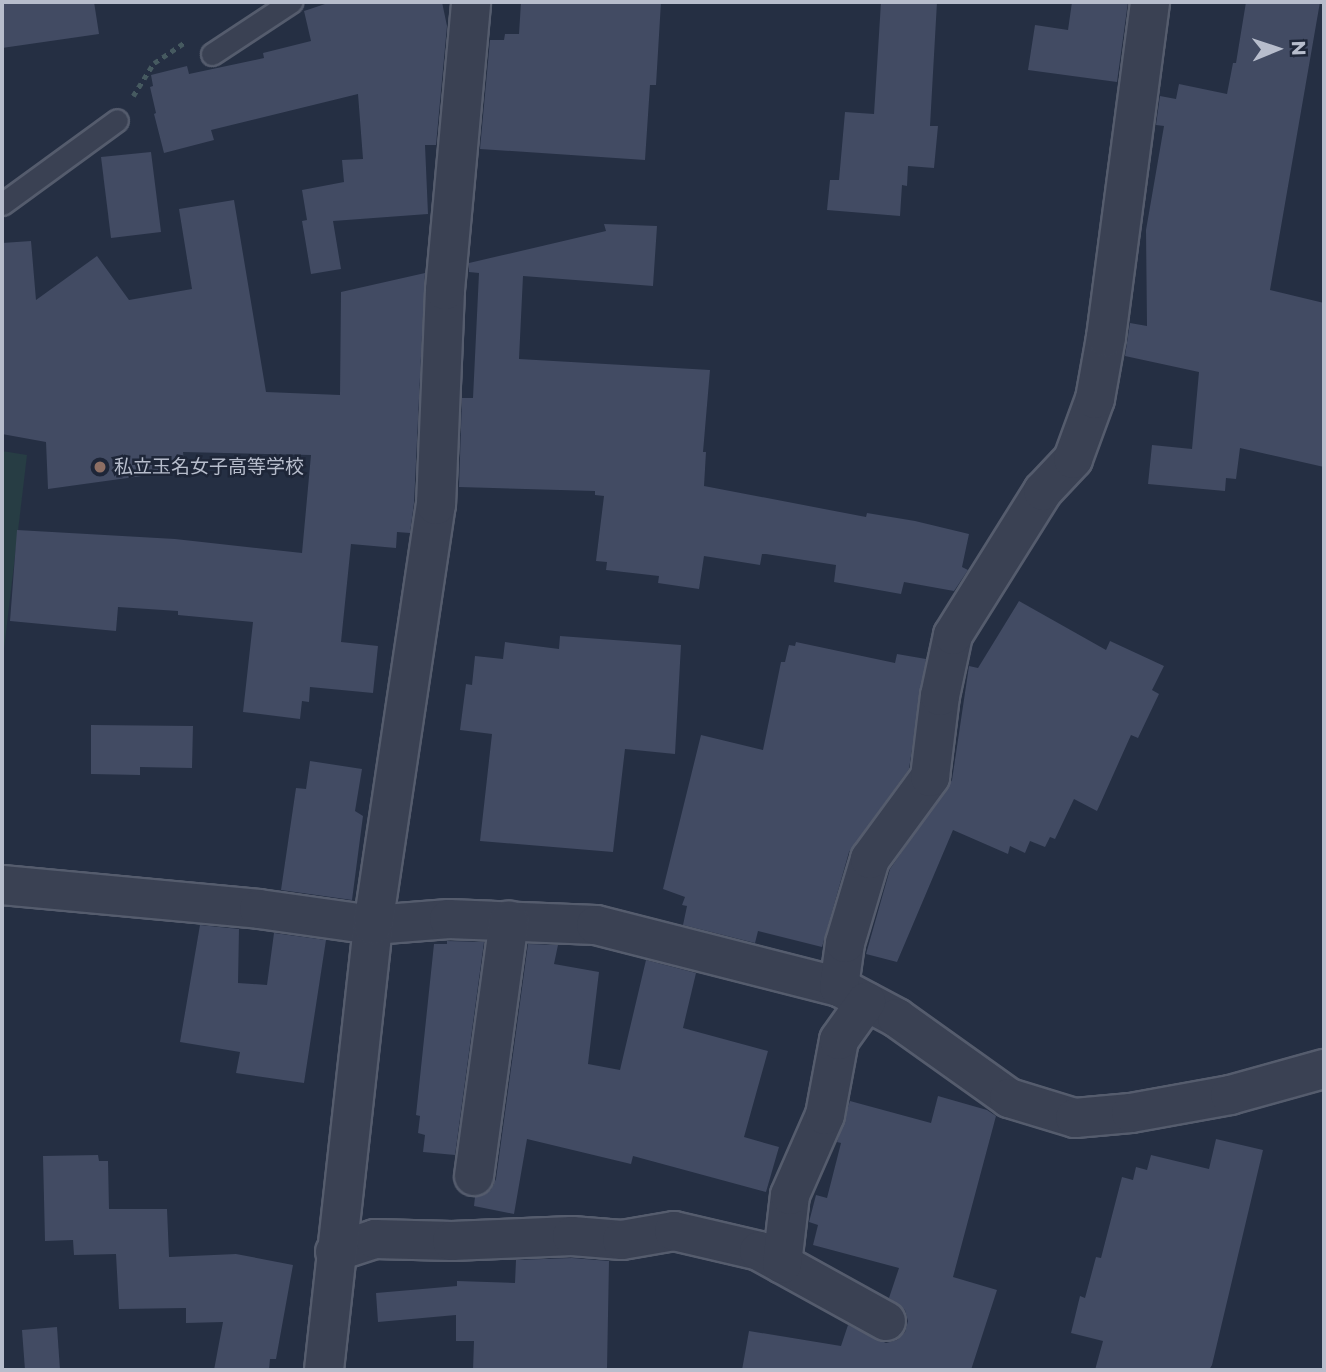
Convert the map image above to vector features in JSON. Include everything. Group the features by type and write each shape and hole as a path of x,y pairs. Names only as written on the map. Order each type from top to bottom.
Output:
{"street":[{"path":"324,1370 373,925 436,505 445,290 471,2"},
{"path":"782,1264 790,1195 825,1115 839,1040 852,994 845,943 870,859 930,777 940,696 953,635 1043,491 1073,458 1095,399 1106,337 1150,2"},
{"path":"2,885 259,909 373,925 449,919 596,925 852,994 897,1018 1009,1098 1075,1118 1131,1113 1230,1095 1324,1069"},
{"path":"474,1176 509,920"},
{"path":"335,1252 375,1240 452,1241 572,1236 622,1240 674,1231 759,1251 886,1321"}],"lane":[{"path":"212,54 291,2"},
{"path":"2,204 117,120"}],"path":[{"path":"117,120 154,64 189,40"}],"shaded area":[{"path":"2,451 27,455 2,666"}],"building":[{"path":"2,2 94,2 99,34 2,48"},
{"path":"331,2 442,2 447,26 436,145 425,145 428,214 333,221 341,269 311,274 302,221 307,220 302,190 344,182 342,160 363,159 358,94 211,130 214,140 164,153 150,87 153,86 151,75 187,66 189,74 264,58 263,53 311,41 304,11"},
{"path":"521,2 661,2 656,85 650,85 645,160 480,149 490,40 504,40 505,34 519,34"},
{"path":"881,2 937,2 930,126 938,126 934,168 908,166 907,186 902,185 900,216 827,210 830,180 839,180 845,112 874,114"},
{"path":"1072,2 1128,2 1117,82 1028,70 1035,25 1068,30"},
{"path":"1246,2 1320,2 1270,290 1324,303 1324,467 1240,448 1236,479 1226,478 1225,491 1148,484 1152,445 1192,449 1199,372 1125,356 1130,323 1147,326 1146,230 1164,126 1156,125 1160,96 1176,99 1179,84 1227,94 1233,63 1236,63"},
{"path":"151,152 161,232 111,238 101,157"},
{"path":"234,200 266,392 340,395 341,292 425,273 414,503 410,533 397,532 396,548 351,544 341,642 378,646 373,693 310,687 309,702 302,701 300,719 243,712 253,622 178,615 178,611 118,607 116,631 10,621 17,530 175,539 302,553 311,455 183,452 185,470 48,489 46,442 2,434 2,243 31,241 36,300 97,256 129,300 192,289 179,209"},
{"path":"604,224 657,226 653,286 523,276 519,359 710,370 703,452 706,452 704,486 866,517 867,513 915,521 969,534 962,567 968,570 954,591 904,582 901,594 834,582 836,565 766,554 762,554 760,565 704,556 699,589 658,583 659,576 606,570 607,562 596,561 604,496 595,495 595,491 459,487 462,398 473,398 479,273 469,272 469,263 606,231"},
{"path":"1019,601 1106,650 1110,641 1164,666 1152,690 1159,694 1138,738 1131,735 1097,811 1074,799 1055,839 1050,837 1045,847 1030,841 1025,853 1010,846 1008,854 953,830 897,962 866,954 890,869 952,780 969,666 978,668"},
{"path":"560,636 681,645 675,754 625,749 613,852 480,841 492,734 460,730 466,684 472,685 475,656 503,659 505,642 559,649"},
{"path":"796,642 895,663 897,654 926,659 909,769 849,852 822,947 758,931 755,943 683,925 687,906 682,905 685,897 663,889 701,735 763,750 781,662 785,662 789,645 795,646"},
{"path":"91,725 193,726 192,768 140,767 140,775 91,774"},
{"path":"310,761 362,769 355,811 363,816 352,900 281,890 296,788 306,789"},
{"path":"200,925 239,929 238,983 267,985 274,933 326,940 304,1083 236,1073 240,1052 180,1042"},
{"path":"447,941 484,942 455,1155 423,1152 425,1135 418,1133 420,1116 416,1115 434,944 447,944"},
{"path":"528,944 558,945 554,964 599,972 588,1064 620,1070 646,960 696,973 683,1028 768,1051 744,1137 779,1147 766,1192 633,1156 631,1164 527,1139 514,1214 474,1206 475,1197 491,1190 496,1179"},
{"path":"938,1096 987,1110 996,1116 953,1277 997,1290 971,1370 742,1370 749,1331 841,1346 848,1325 886,1343 897,1340 905,1332 908,1321 905,1310 889,1298 899,1268 813,1245 818,1225 809,1222 816,1195 827,1198 841,1143 837,1142 850,1101 931,1123"},
{"path":"1216,1139 1263,1150 1212,1365 1209,1370 1095,1370 1103,1341 1071,1333 1080,1296 1085,1298 1096,1257 1101,1258 1122,1177 1133,1180 1136,1167 1147,1170 1151,1155 1209,1169"},
{"path":"98,1155 99,1161 108,1161 109,1209 167,1209 169,1257 236,1254 293,1265 276,1359 270,1359 269,1370 214,1370 223,1322 186,1323 186,1308 119,1309 116,1254 74,1255 73,1240 45,1241 43,1156"},
{"path":"572,1258 609,1261 607,1370 473,1370 474,1341 456,1341 456,1315 378,1322 376,1293 457,1286 457,1281 515,1283 516,1260"},
{"path":"57,1327 60,1370 25,1370 22,1330"}],"place":[{"name":"私立玉名女子高等学校","path":"100,467"}]}
